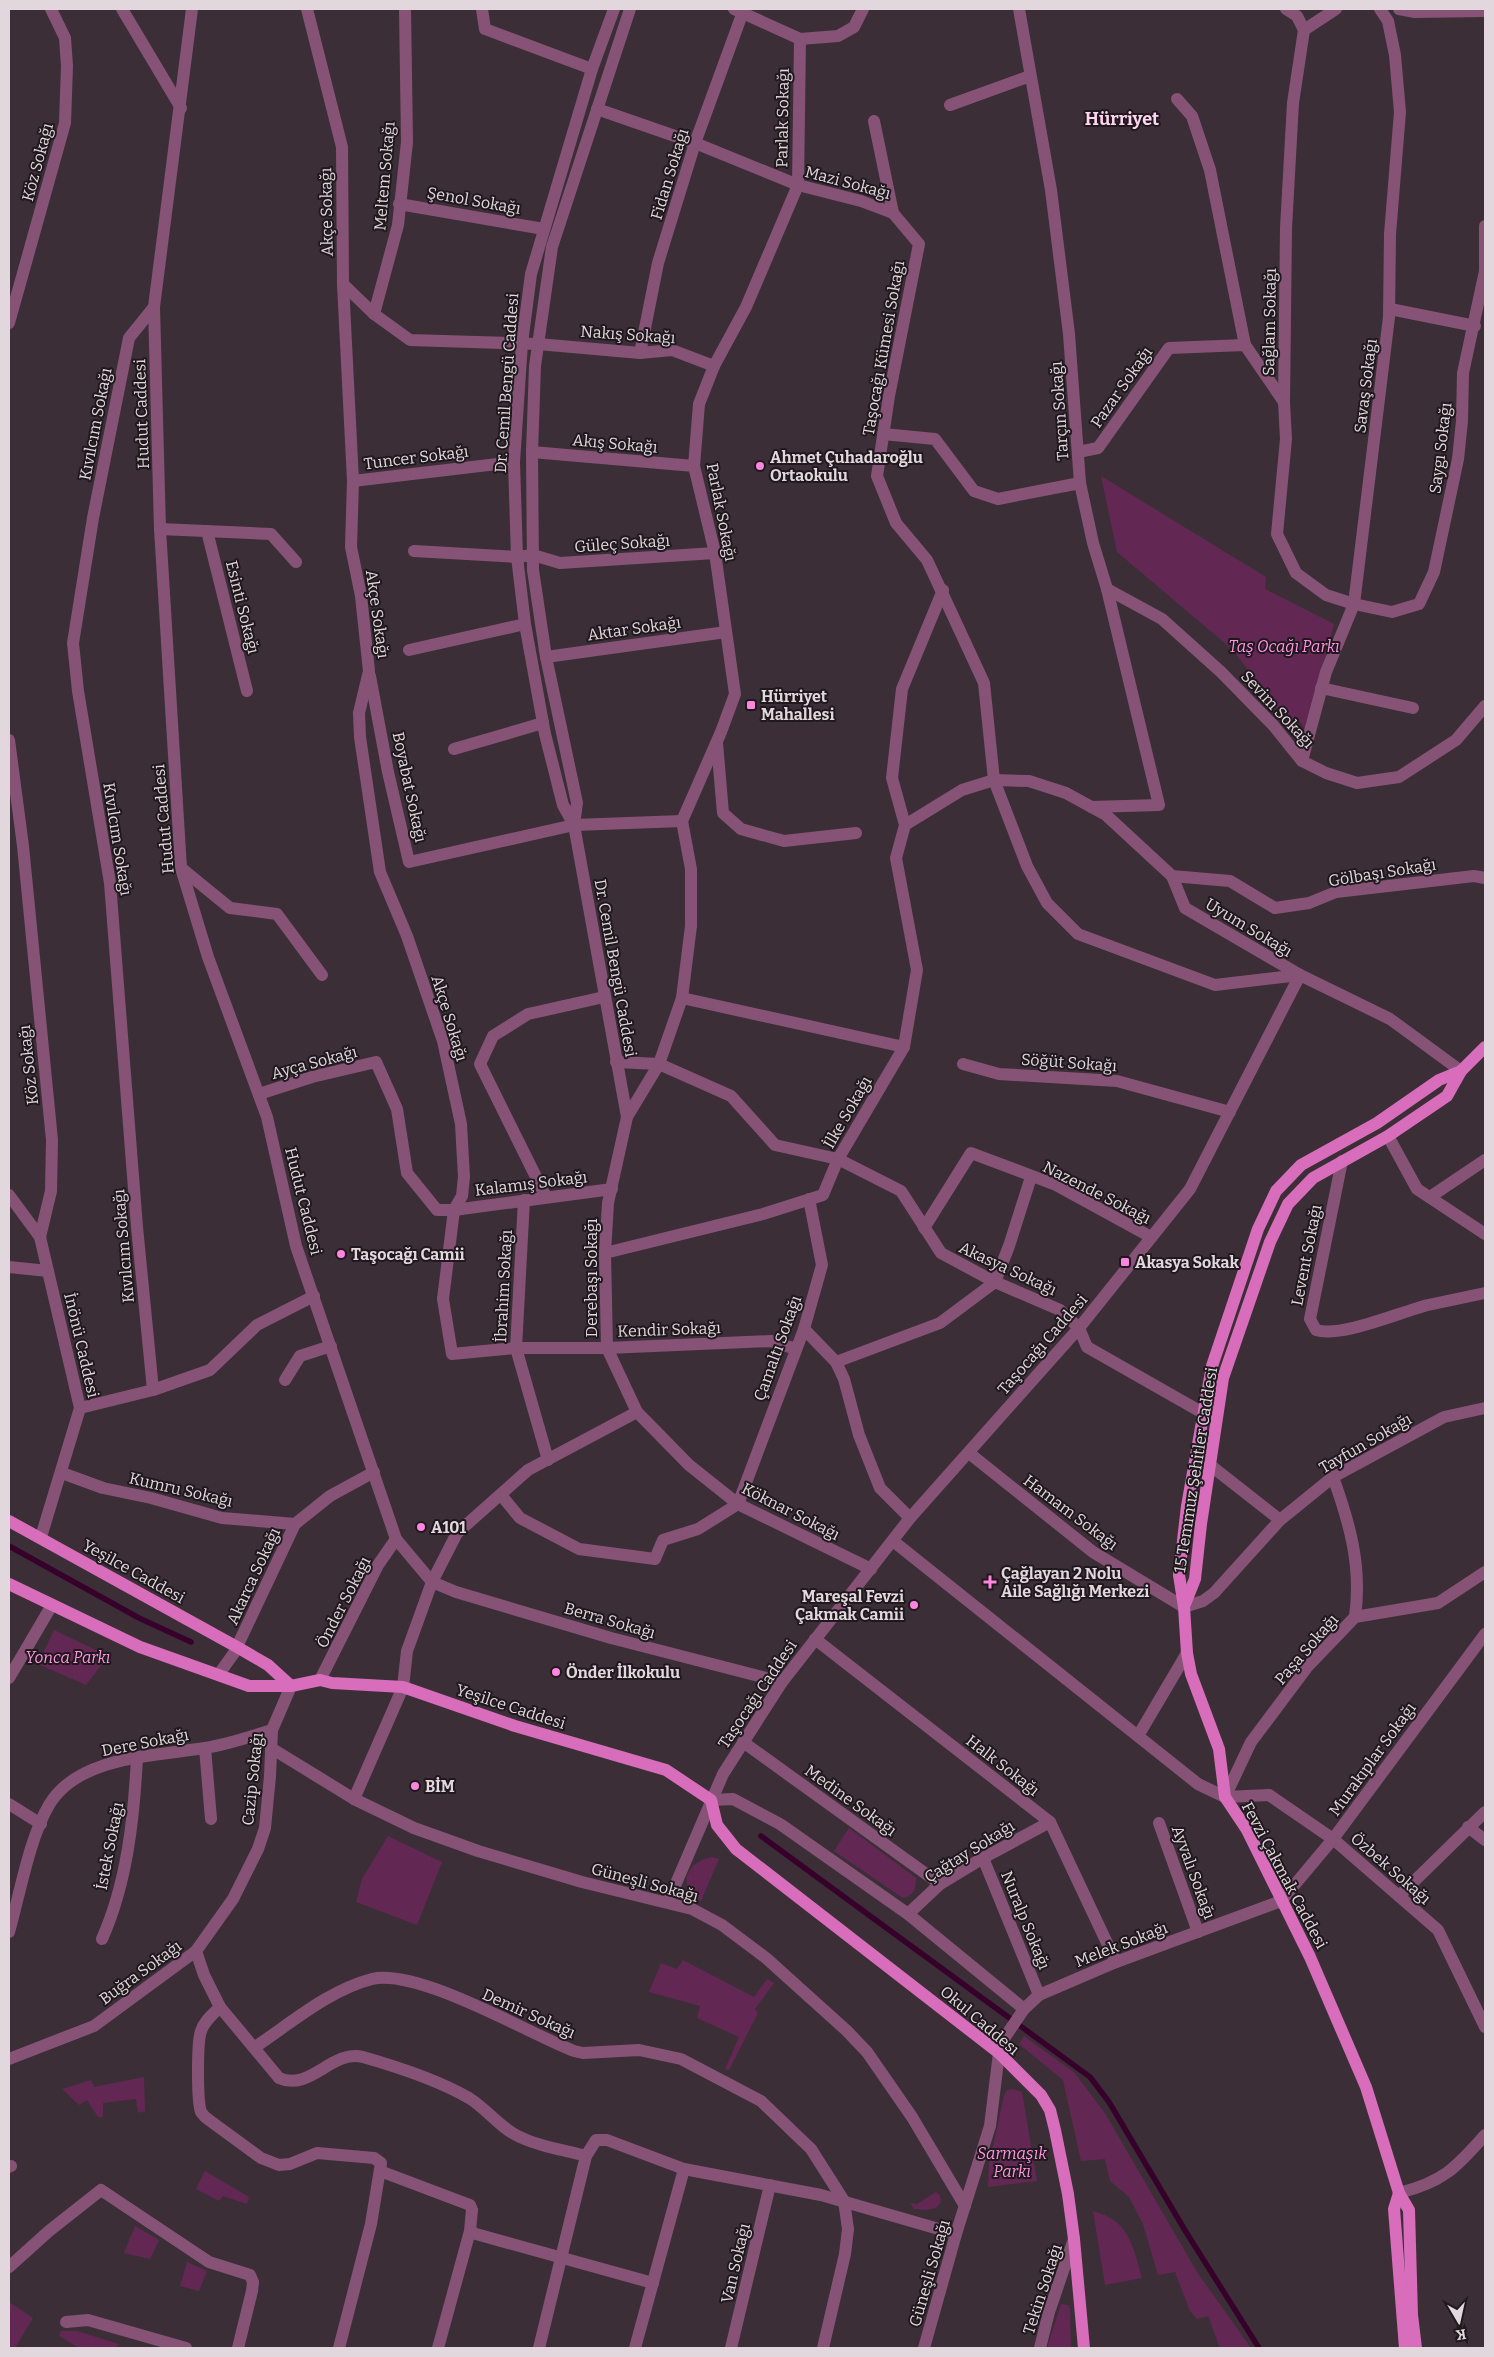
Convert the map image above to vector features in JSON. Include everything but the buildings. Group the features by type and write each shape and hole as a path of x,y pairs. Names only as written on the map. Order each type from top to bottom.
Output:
{"main road":[{"path":"1461,1070 1485,1047"},
{"name":"15 Temmuz Şehitler Caddesi","path":"1184,1607 1195,1579 1224,1378 1270,1242 1288,1204 1313,1178 1388,1136 1447,1096 1461,1070"},
{"name":"15 Temmuz Şehitler Caddesi","path":"1225,1797 1219,1749 1191,1674 1179,1574 1187,1506 1214,1357 1258,1229 1276,1192 1301,1165 1376,1123 1439,1080 1461,1070"},
{"name":"Yeşilce Caddesi","path":"9,1521 238,1646 268,1665 291,1686"},
{"name":"Yeşilce Caddesi","path":"9,1584 140,1646 250,1686 291,1686 320,1680 332,1684 403,1687 515,1726 666,1770 711,1800"},
{"name":"Fevzi Çakmak Caddesi","path":"1225,1797 1247,1830 1310,1957 1366,2087 1399,2194 1409,2210 1412,2315 1416,2348"},
{"name":"Okul Caddesı","path":"711,1800 717,1825 736,1849 999,2053 1041,2095 1050,2110 1060,2152 1074,2239 1084,2348"},
{"name":"Fevzi Çakmak Caddesi","path":"1399,2194 1394,2209 1404,2348"}],"street":[{"name":"Köz Sokağı","path":"9,323 65,123 68,66 64,38 51,9"},
{"path":"122,9 181,108"},
{"name":"Hudut Caddesi","path":"192,9 181,108 154,307 160,529 181,868 208,957 267,1117 296,1246 396,1539 432,1582"},
{"name":"Akçe Sokağı","path":"307,9 342,147 344,284 353,480 351,547 361,596 369,671 359,713 360,737 380,872 407,936 443,1041 459,1114 464,1177 462,1196 454,1210 443,1298 452,1354"},
{"name":"Meltem Sokağı","path":"374,314 398,225 407,142 405,9"},
{"path":"482,9 485,29 592,69"},
{"name":"Dr. Cemil Bengü Caddesi","path":"574,825 563,805 543,723 525,624 517,557 514,462 522,343 531,274 592,69 614,9"},
{"name":"Dr. Cemil Bengü Caddesi","path":"627,1117 574,825 577,803 546,657 533,555 532,452 535,366 552,247 630,9"},
{"path":"740,10 800,39 833,38 838,36 854,26 863,9"},
{"name":"Tarçın Sokağı","path":"1019,9 1051,190 1067,315 1080,483 1093,543 1107,589 1159,805 1092,807"},
{"path":"1286,9 1297,16 1304,30 1336,9"},
{"name":"Savaş Sokağı","path":"1302,761 1321,688 1354,604 1390,309 1390,234 1400,112 1395,55 1388,22 1380,9"},
{"path":"1399,9 1415,12 1485,11"},
{"name":"Fidan Sokağı","path":"640,353 658,263 695,143 740,10"},
{"name":"Sağlam Sokağı","path":"1304,30 1293,103 1286,218 1284,402 1286,439 1277,534 1296,573 1326,595 1354,604"},
{"name":"Parlak Sokağı","path":"682,821 735,694 715,553 694,466 699,404 714,366 746,307 798,186 800,39"},
{"path":"950,105 1030,76"},
{"path":"1177,99 1192,116 1210,170 1245,345 1284,402"},
{"name":"Mazi Sokağı","path":"597,109 695,143 798,186 861,201 893,213"},
{"name":"Mazi Sokağı","path":"874,120 893,213"},
{"name":"Şenol Sokağı","path":"399,204 544,229"},
{"name":"Taşocağı Kümesi Sokağı","path":"893,213 919,244 883,434 877,476 896,523 927,560 943,590 984,683 994,780 1027,866 1047,903 1078,934 1215,985 1300,976"},
{"name":"Saygı Sokağı","path":"1354,604 1392,612 1419,604 1434,572 1458,459 1462,421 1463,373 1475,326 1485,272 1485,226"},
{"name":"Nakış Sokağı","path":"344,284 374,314 410,340 437,339 522,343 640,353 672,350 714,366"},
{"name":"Kıvılcım Sokağı","path":"153,1390 136,1217 110,884 78,691 73,642 93,518 129,338 154,307"},
{"path":"1390,309 1475,326"},
{"name":"Pazar Sokağı","path":"1078,452 1098,448 1169,348 1245,345"},
{"path":"883,434 935,439 974,491 998,499 1080,483"},
{"name":"Akış Sokağı","path":"532,452 694,466"},
{"name":"Tuncer Sokağı","path":"353,480 514,462"},
{"path":"160,529 271,534 296,562"},
{"name":"Esinti Sokağı","path":"206,532 247,692"},
{"path":"414,551 517,557 533,555"},
{"name":"Güleç Sokağı","path":"533,555 560,563 715,553"},
{"name":"Sevim Sokağı","path":"1107,589 1162,619 1221,672 1272,724 1302,761 1326,773 1357,783 1399,777 1456,740 1485,706"},
{"path":"905,825 892,778 902,689 943,590"},
{"path":"409,650 525,624"},
{"name":"Aktar Sokağı","path":"546,657 726,632"},
{"name":"Boyabat Sokağı","path":"369,671 388,772 409,862 574,825"},
{"path":"1321,688 1414,708"},
{"path":"454,749 543,723"},
{"name":"Köz Sokağı","path":"9,740 23,846 52,1140 50,1191 40,1237"},
{"path":"717,740 723,812 742,829 784,841 856,833"},
{"name":"Uyum Sokağı","path":"905,825 962,790 994,780 1029,781 1066,793 1106,815 1172,876 1185,908 1300,976"},
{"path":"574,825 682,821"},
{"name":"Derebaşı Sokağı","path":"637,1412 607,1348 605,1253 608,1203 627,1117 659,1064 682,998 691,926 691,869 682,821"},
{"name":"İlke Sokağı","path":"605,1253 763,1214 823,1195 838,1159 904,1047 917,970 896,858 905,825"},
{"path":"181,868 230,908 277,914 322,975"},
{"name":"Gölbaşı Sokağı","path":"1172,876 1230,881 1275,908 1309,903 1336,892 1474,876 1485,878"},
{"path":"1300,976 1390,1019 1461,1070"},
{"name":"Taşocağı Caddesi","path":"668,1902 723,1774 782,1682 910,1518 1078,1328 1190,1189 1300,976"},
{"path":"546,1198 480,1064 493,1036 528,1014 604,997"},
{"path":"682,998 904,1047"},
{"name":"Ayça Sokağı","path":"259,1094 312,1077 376,1062 397,1109 407,1173 437,1210 454,1210"},
{"path":"616,1062 659,1064"},
{"name":"Akasya Sokağı","path":"659,1064 731,1096 775,1145 838,1159 900,1191 940,1253 995,1282 1060,1310 1078,1328 1087,1347 1204,1413"},
{"name":"Söğüt Sokağı","path":"963,1064 999,1074 1118,1080 1230,1112"},
{"path":"1388,1136 1417,1189 1485,1234"},
{"name":"Nazende Sokağı","path":"924,1228 971,1153 1056,1186 1151,1237"},
{"path":"1430,1197 1485,1160"},
{"name":"Levent Sokağı","path":"1342,1161 1310,1319 1316,1330 1326,1333 1347,1329 1428,1305 1485,1293"},
{"path":"836,1362 940,1323 995,1282 1009,1246 1031,1177"},
{"name":"Kalamış Sokağı","path":"454,1210 612,1189"},
{"name":"İnönü Caddesi","path":"9,1196 40,1237 80,1408 62,1473 41,1537"},
{"name":"Çamaltı Sokağı","path":"738,1504 804,1329 822,1265 809,1199"},
{"name":"İbrahim Sokağı","path":"524,1200 516,1348 548,1460"},
{"path":"9,1268 48,1271"},
{"path":"80,1408 153,1390 210,1370 257,1325 314,1296"},
{"path":"804,1329 836,1362 844,1379 859,1435 880,1488 910,1518"},
{"name":"Kendir Sokağı","path":"452,1354 516,1348 607,1348 771,1341 796,1349"},
{"path":"285,1380 300,1356 331,1346"},
{"name":"Tayfun Sokağı","path":"1184,1607 1203,1601 1214,1593 1280,1520 1333,1477 1444,1417 1485,1408"},
{"path":"354,1799 403,1687 407,1651 432,1582 457,1533 528,1470 637,1412"},
{"name":"Köknar Sokağı","path":"637,1412 689,1466 738,1504 871,1569"},
{"name":"Hamam Sokağı","path":"969,1452 1093,1552 1184,1607"},
{"path":"1210,1465 1280,1520"},
{"name":"Akarca Sokağı","path":"219,1674 238,1646 295,1524 330,1496 374,1472"},
{"name":"Kumru Sokağı","path":"62,1473 103,1488 151,1498 222,1518 295,1524"},
{"path":"1333,1477 1352,1535 1356,1557 1358,1580 1356,1616"},
{"path":"501,1495 520,1518 579,1549 655,1559 663,1540 698,1529 738,1504"},
{"name":"Önder Sokağı","path":"320,1680 378,1565 396,1539"},
{"name":"Fevzi Çakmak Caddesi","path":"893,1541 1198,1784 1225,1797"},
{"name":"Paşa Sokağı","path":"1225,1797 1251,1742 1308,1666 1356,1616 1438,1603 1485,1572"},
{"name":"Berra Sokağı","path":"432,1582 456,1592 611,1638 782,1682"},
{"path":"9,1678 52,1605"},
{"name":"Murakıplar Sokağı","path":"1281,1901 1333,1839 1485,1634"},
{"name":"Halk Sokağı","path":"815,1639 1050,1822 1116,1962"},
{"path":"1138,1736 1187,1653"},
{"name":"Cazip Sokağı","path":"196,1951 233,1899 258,1849 265,1828 272,1730 291,1686"},
{"name":"Dere Sokağı","path":"9,1932 49,1804 68,1784 87,1771 137,1757 206,1748 272,1730"},
{"name":"Medine Sokağı","path":"743,1742 940,1884"},
{"path":"206,1748 211,1819"},
{"name":"Güneşli Sokağı","path":"271,1748 354,1799 414,1828 478,1851 582,1882 692,1909 722,1925 766,1958 847,2031 885,2077 965,2206"},
{"name":"İstek Sokağı","path":"102,1939 117,1894 134,1819 137,1757"},
{"name":"Özbek Sokağı","path":"1225,1797 1269,1795 1333,1839 1438,1930 1485,2027"},
{"path":"711,1800 733,1799 780,1824 908,1914 1024,2009"},
{"path":"9,1804 42,1824"},
{"path":"1398,1896 1485,1812"},
{"name":"Çağtay Sokağı","path":"908,1914 940,1884 983,1858 1050,1822"},
{"name":"Ayvalı Sokağı","path":"1159,1823 1198,1932"},
{"path":"1468,1827 1485,1840"},
{"name":"Nuralp Sokağı","path":"983,1858 1039,1995"},
{"name":"Melek Sokağı","path":"999,2053 1005,2038 1024,2009 1039,1995 1116,1962 1281,1901"},
{"name":"Buğra Sokağı","path":"9,2059 94,2026 196,1951 204,1974 220,2007 279,2078 289,2082 298,2082 347,2056 359,2056 400,2067 469,2098 520,2137 586,2156"},
{"name":"Demir Sokağı","path":"255,2047 340,1991 375,1978 400,1979 436,1990 477,2006 574,2051 583,2053 639,2050 682,2059 761,2101 811,2149 844,2201"},
{"path":"220,2007 208,2018 201,2031 198,2046 198,2099 202,2113 209,2120 261,2158 279,2165 290,2164 317,2153 374,2158 381,2163 371,2224 339,2348"},
{"name":"Güneşli Sokağı","path":"924,2348 956,2234 990,2126 999,2053"},
{"path":"1399,2194 1420,2188 1442,2177 1456,2167 1485,2135"},
{"path":"539,2348 586,2156 596,2140 607,2140 684,2169 844,2201 956,2234"},
{"path":"635,2348 684,2169"},
{"path":"380,2172 470,2205 472,2210 470,2231 438,2348"},
{"name":"Van Sokağı","path":"732,2348 770,2185"},
{"path":"9,2267 48,2231 101,2190 209,2262 250,2275 253,2282 252,2291 238,2348"},
{"path":"823,2348 845,2254 848,2229 844,2201"},
{"path":"470,2231 653,2282"},
{"name":"Tekin Sokağı","path":"1040,2348 1049,2312 1074,2239"},
{"path":"66,2322 88,2320 186,2348"},
{"path":"136,2348 144,2337"}],"green space":[{"name":"Taş Ocağı Parkı","path":"1101,476 1266,577 1265,589 1334,624 1306,730 1297,718 1288,722 1233,650 1117,552"},
{"name":"Yonca Parkı","path":"54,1630 108,1656 86,1685 38,1664"},
{"path":"849,1828 916,1878 915,1889 912,1894 903,1898 834,1851"},
{"path":"388,1836 442,1862 417,1925 356,1902 362,1879"},
{"path":"712,1857 719,1859 701,1901 693,1896 689,1889 687,1876 696,1864"},
{"path":"683,1960 754,1997 767,1979 774,1983 755,2009 758,2013 729,2070 725,2069 739,2037 697,2018 700,2006 649,1992 661,1963 677,1969"},
{"path":"1024,2036 1075,2073 1106,2115 1197,2272 1251,2348 1220,2348 1208,2316 1197,2319 1190,2311 1175,2272 1158,2275 1143,2224 1129,2197 1110,2181 1105,2159 1081,2161 1063,2080 1019,2044"},
{"path":"144,2077 145,2111 138,2113 136,2099 103,2103 103,2117 98,2117 87,2100 79,2105 62,2089 91,2080 94,2087"},
{"name":"Sarmaşık Parkı","path":"1013,2089 1022,2092 1037,2181 988,2187 989,2164 1004,2096 1007,2090"},
{"path":"205,2171 249,2197 247,2204 223,2196 219,2201 196,2189"},
{"path":"936,2192 940,2196 941,2202 936,2208 926,2210 914,2209 910,2203 917,2204"},
{"path":"1093,2211 1115,2221 1128,2236 1136,2255 1142,2278 1105,2285"},
{"path":"135,2226 159,2240 150,2259 124,2253"},
{"path":"187,2262 207,2271 199,2291 180,2286"},
{"path":"9,2302 33,2318 15,2348 9,2348"},
{"path":"1061,2304 1068,2305 1070,2308 1071,2348 1047,2348"},
{"path":"61,2331 77,2331 119,2344 116,2348 79,2348 59,2336"}],"waterway":[{"path":"9,1546 139,1618 191,1642"},
{"path":"761,1836 1090,2077 1109,2102 1186,2232 1259,2348"}],"place":[{"name":"Ahmet Çuhadaroğlu Ortaokulu","path":"760,466"},
{"name":"Hürriyet Mahallesi","path":"751,705"},
{"name":"Taşocağı Camii","path":"341,1254"},
{"name":"Akasya Sokak","path":"1125,1262"},
{"name":"A101","path":"421,1527"},
{"name":"Çağlayan 2 Nolu Aile Sağlığı Merkezi","path":"990,1582"},
{"name":"Mareşal Fevzi Çakmak Camii","path":"914,1605"},
{"name":"Önder İlkokulu","path":"556,1672"},
{"name":"BİM","path":"415,1786"}],"district":[{"name":"Hürriyet","path":"1122,119"}]}
